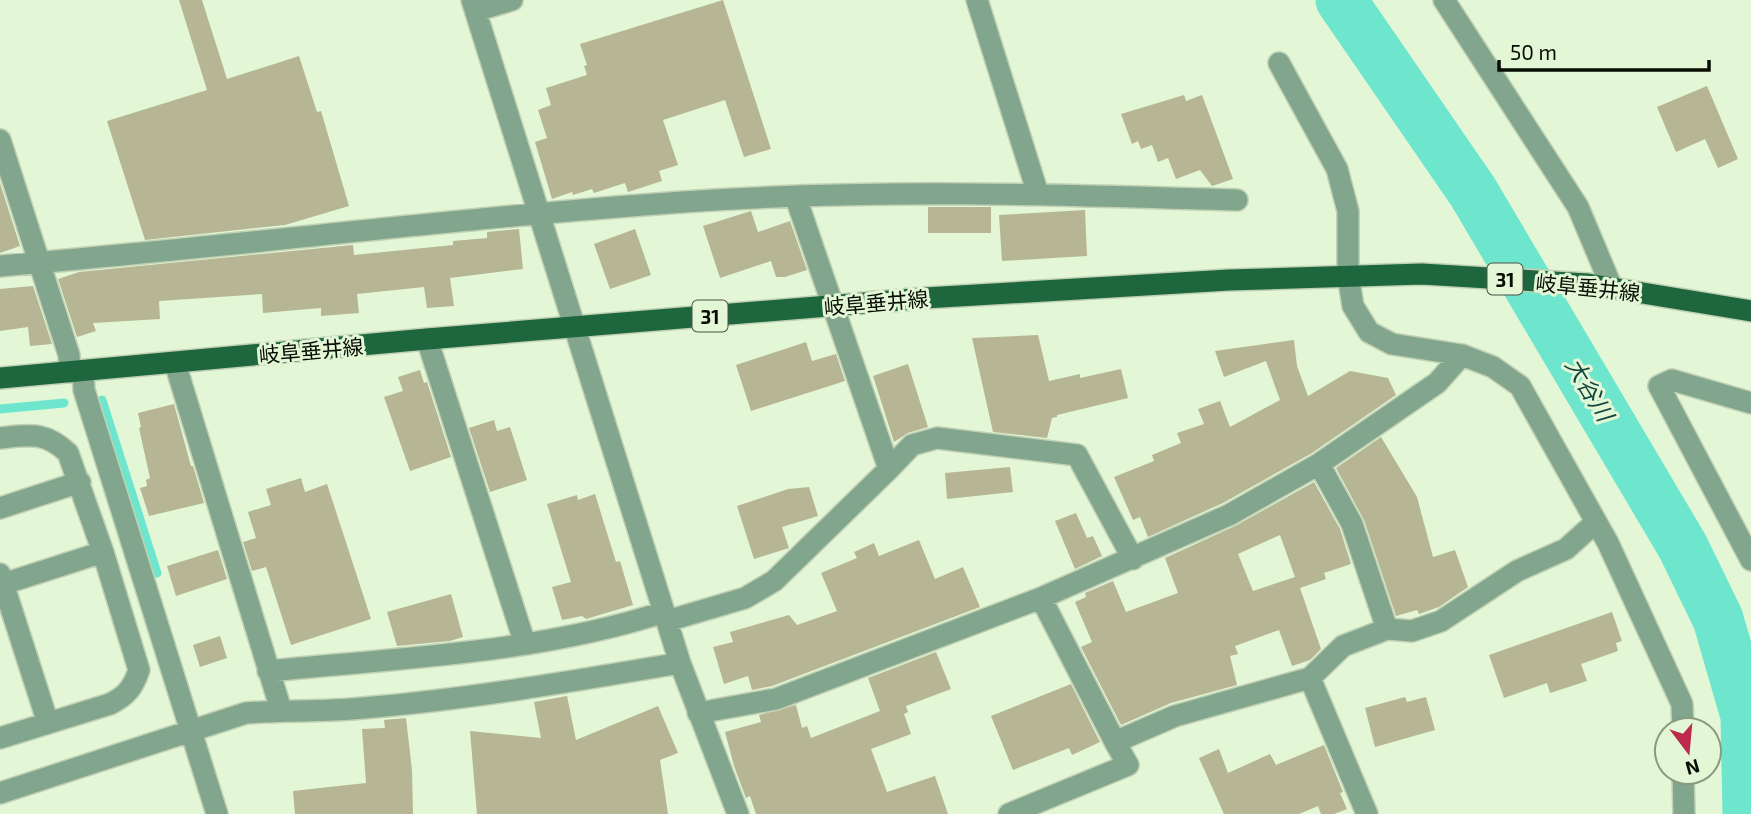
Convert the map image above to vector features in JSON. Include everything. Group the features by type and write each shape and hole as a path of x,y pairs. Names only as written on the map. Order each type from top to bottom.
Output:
{"main road":[{"name":"岐阜垂井線","path":"0,378 833,306 1229,280 1348,275 1422,274 1588,284 1751,311"}],"street":[{"path":"512,0 474,6 680,663 738,814"},
{"path":"977,0 1038,194"},
{"path":"1444,0 1578,208 1612,288"},
{"path":"1279,63 1337,169 1348,211 1348,275 1353,306 1369,332 1392,344 1462,355 1493,367 1520,386 1608,542 1682,704 1682,716"},
{"path":"0,140 69,355 84,390 217,814"},
{"path":"0,266 685,202 926,193 1237,200"},
{"path":"796,198 889,470"},
{"path":"427,339 525,644"},
{"path":"698,713 776,699 1041,598 1229,515 1318,464 1437,383 1462,355"},
{"path":"176,363 281,710"},
{"path":"1751,403 1672,380 1659,386 1751,560"},
{"path":"0,438 45,436 68,453 103,552 139,670 125,697 0,738"},
{"path":"268,671 525,644 746,598 774,581 912,445 937,438 1077,455 1133,559"},
{"path":"1318,464 1352,524 1387,629"},
{"path":"0,508 80,482"},
{"path":"1115,742 1175,716 1310,678 1343,646 1387,629 1412,631 1441,621 1517,571 1566,549 1597,522"},
{"path":"47,723 1,581 103,552"},
{"path":"1009,814 1128,765 1041,598"},
{"path":"0,793 246,713 361,708 493,693 680,663"},
{"path":"1310,678 1367,814"},
{"path":"1683,786 1684,814"}],"building":[{"path":"179,0 202,0 227,79 299,56 317,112 321,111 349,206 285,225 145,240 107,121 207,90"},
{"path":"723,0 771,149 744,157 725,100 663,120 678,165 659,171 662,181 628,192 625,183 594,193 592,189 552,199 535,142 547,138 538,110 551,105 546,88 587,75 584,66 587,65 580,44"},
{"path":"1707,86 1738,159 1718,168 1705,139 1676,152 1657,107"},
{"path":"1184,95 1186,101 1202,95 1233,179 1212,186 1200,170 1176,179 1168,158 1158,162 1152,145 1141,149 1138,141 1132,144 1121,114"},
{"path":"0,183 20,246 0,253"},
{"path":"928,207 991,207 991,233 928,233"},
{"path":"1085,210 1087,256 1002,261 999,215"},
{"path":"751,211 758,232 790,221 807,270 776,277 771,261 720,278 703,226"},
{"path":"519,229 523,269 450,278 454,306 427,308 424,287 357,294 359,313 321,316 321,308 263,313 262,294 159,301 160,319 93,323 96,331 77,337 58,279 79,272 353,245 354,255 453,245 453,241 487,238 487,232"},
{"path":"635,229 651,275 610,289 594,244"},
{"path":"33,286 52,344 30,346 28,327 0,331 0,289"},
{"path":"1038,335 1049,381 1080,374 1080,378 1121,369 1128,398 1057,415 1052,418 1047,438 993,432 972,338"},
{"path":"1294,340 1297,366 1308,396 1350,371 1388,378 1396,395 1312,453 1223,503 1148,537 1140,517 1133,520 1114,477 1154,461 1152,455 1181,443 1177,433 1204,424 1198,409 1220,401 1230,427 1280,400 1266,361 1224,377 1215,351"},
{"path":"806,342 812,361 836,354 845,381 751,411 736,365"},
{"path":"908,364 928,427 908,433 894,442 873,376"},
{"path":"420,370 424,383 427,382 451,457 410,471 384,397 403,391 398,377"},
{"path":"174,404 204,503 149,516 140,488 147,486 146,480 150,478 138,413"},
{"path":"494,420 497,431 510,427 527,480 490,492 469,428"},
{"path":"1381,437 1417,497 1433,557 1455,550 1468,587 1439,607 1419,614 1417,610 1396,616 1364,520 1336,468"},
{"path":"1010,467 1013,492 947,499 945,473"},
{"path":"301,478 305,492 327,484 371,619 291,645 266,567 252,571 243,542 256,538 248,512 271,505 266,489"},
{"path":"1314,482 1340,529 1351,564 1324,573 1326,579 1300,588 1321,649 1310,660 1292,666 1279,630 1235,646 1238,654 1230,656 1237,685 1171,703 1121,725 1081,647 1092,642 1075,602 1086,597 1085,593 1113,581 1126,612 1178,593 1165,558 1235,526","holes":["1280,535 1295,577 1253,591 1238,554"]},
{"path":"809,487 818,516 782,527 789,548 754,559 737,506 788,489"},
{"path":"595,494 616,562 620,561 633,605 586,619 582,616 562,620 552,587 571,582 547,504 577,495 578,500"},
{"path":"1076,513 1087,538 1093,536 1102,556 1075,569 1055,521"},
{"path":"919,540 935,579 963,567 980,607 772,686 752,690 748,676 724,684 713,647 733,642 730,632 789,615 797,625 837,611 821,573 857,558 854,552 874,543 879,556"},
{"path":"218,550 227,579 176,596 167,566"},
{"path":"451,594 463,637 450,641 397,646 387,612"},
{"path":"1612,612 1622,641 1616,643 1618,651 1581,664 1587,681 1550,693 1547,683 1504,698 1489,655"},
{"path":"220,636 227,658 200,667 193,645"},
{"path":"936,652 951,689 906,706 908,712 904,714 911,734 871,749 887,792 935,776 948,814 756,814 750,796 746,798 725,732 761,722 759,715 796,705 802,728 807,726 811,738 880,711 868,678"},
{"path":"1071,684 1100,742 1072,755 1069,748 1013,770 991,716"},
{"path":"567,696 576,740 658,706 678,753 660,760 668,814 477,814 470,731 541,738 534,702"},
{"path":"1405,697 1407,702 1426,697 1435,730 1375,747 1365,708"},
{"path":"406,718 412,770 413,814 295,814 293,791 366,783 362,729 385,728 384,720"},
{"path":"1324,745 1347,809 1334,814 1321,814 1318,806 1299,814 1224,814 1199,758 1219,749 1228,773 1270,754 1276,765"}],"waterway":[{"name":"大谷川","path":"1341,0 1473,192 1683,547 1718,619 1746,716 1748,814"},
{"path":"102,400 157,573"},
{"path":"0,409 64,403"}]}
